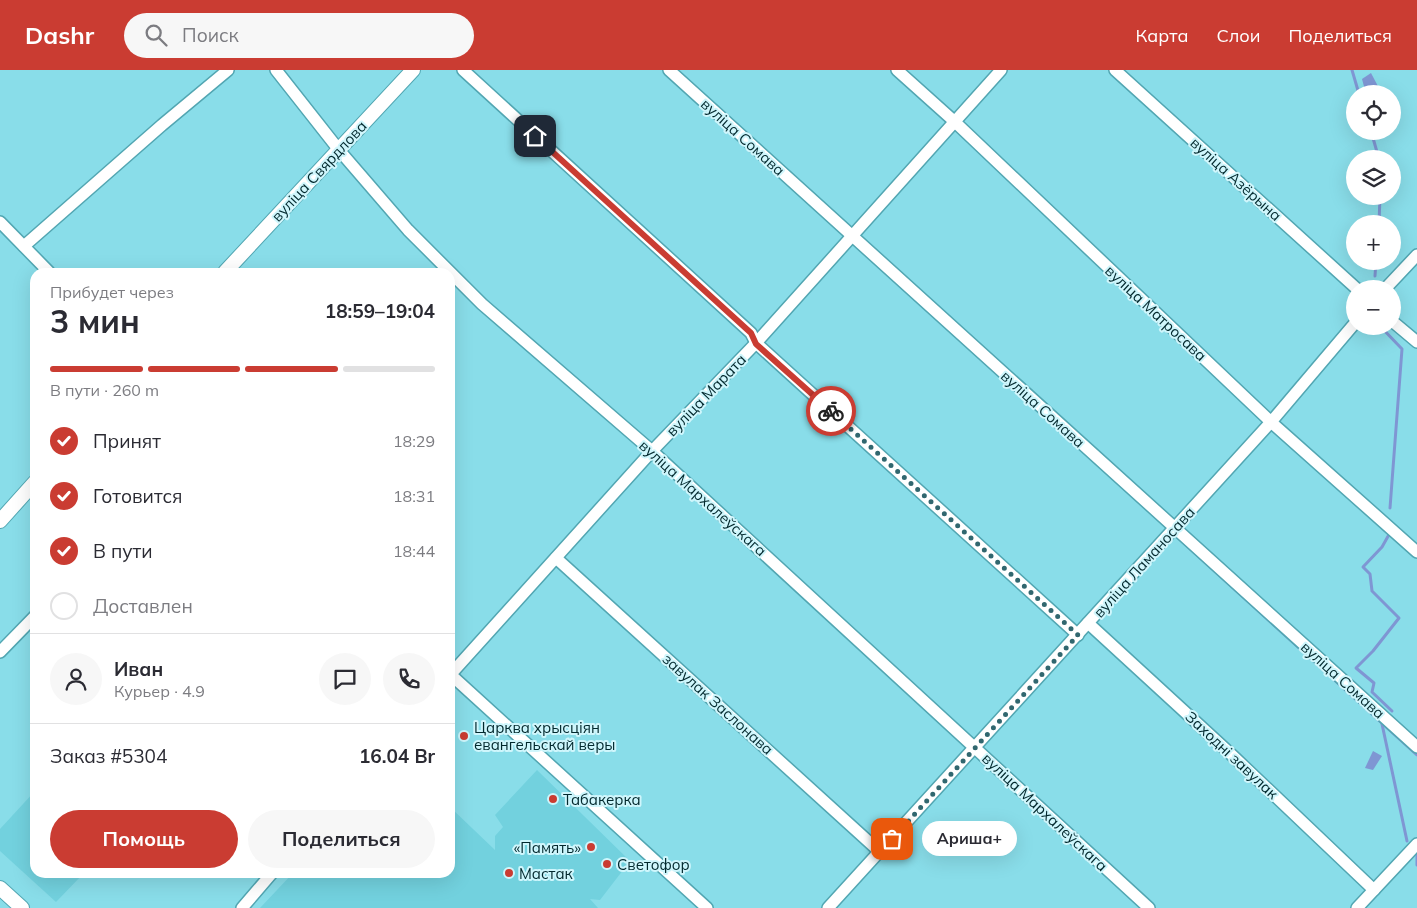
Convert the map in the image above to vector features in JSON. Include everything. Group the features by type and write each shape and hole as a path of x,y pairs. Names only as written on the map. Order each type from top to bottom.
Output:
{"main road":[{"name":"вуліца Свярдлова","path":"229,268 413,70"},
{"path":"0,521 30,488"},
{"path":"0,888 22,908"}],"street":[{"path":"24,246 228,70"},
{"name":"вуліца Мархалеўскага","path":"276,70 339,150 408,230 446,268"},
{"path":"463,70 751,333 756,344 1078,635"},
{"name":"вуліца Сомава","path":"669,70 1417,747"},
{"name":"вуліца Матросава","path":"897,70 955,122 1271,422 1417,552"},
{"name":"вуліца Марата","path":"455,669 652,450 756,344 1001,70"},
{"name":"вуліца Азёрына","path":"1115,70 1347,280"},
{"path":"0,222 45,268"},
{"path":"1393,280 1417,255"},
{"name":"вуліца Мархалеўскага","path":"455,277 482,304 652,450 1149,908"},
{"path":"1401,329 1417,342"},
{"name":"вуліца Ламаносава","path":"828,908 1271,422 1346,334"},
{"name":"завулак Заслонава","path":"556,558 880,852"},
{"path":"0,652 30,621"},
{"name":"Заходні завулак","path":"1088,623 1234,756 1374,890"},
{"path":"455,679 707,908"},
{"path":"1357,908 1417,844"},
{"path":"242,908 269,878"}],"shaded area":[{"path":"1371,73 1377,85 1364,85 1362,79"},
{"path":"1373,751 1382,756 1373,770 1365,768"},
{"path":"537,770 630,861 600,900 590,899 598,908 260,908 288,878 455,878 455,812 495,850 495,836 503,827 495,815"},
{"path":"30,796 30,878 79,878 56,902 0,851 0,829"}],"waterway":[{"path":"1352,70 1356,85"},
{"path":"1374,140 1376,150"},
{"path":"1379,215 1380,205"},
{"path":"1375,270 1375,276"},
{"path":"1389,335 1402,349 1390,508"},
{"path":"1391,531 1382,547 1363,567 1370,574 1372,591 1399,618 1373,651 1356,668 1374,683 1372,692 1392,711"},
{"path":"1176,536 1417,755"},
{"path":"1382,724 1407,841"},
{"path":"1417,853 1417,865"}],"way so far":[{"path":"831,411 1078,635 892,839"}],"place":[{"name":"Царква хрысціян евангельскай веры","path":"464,736"},
{"name":"Табакерка","path":"553,799"},
{"name":"Ариша+","path":"892,839"},
{"name":"«Память»","path":"591,847"},
{"name":"Светофор","path":"607,864"},
{"name":"Мастак","path":"509,873"}],"route":[{"path":"535,136 751,333 756,344 831,411"}]}
